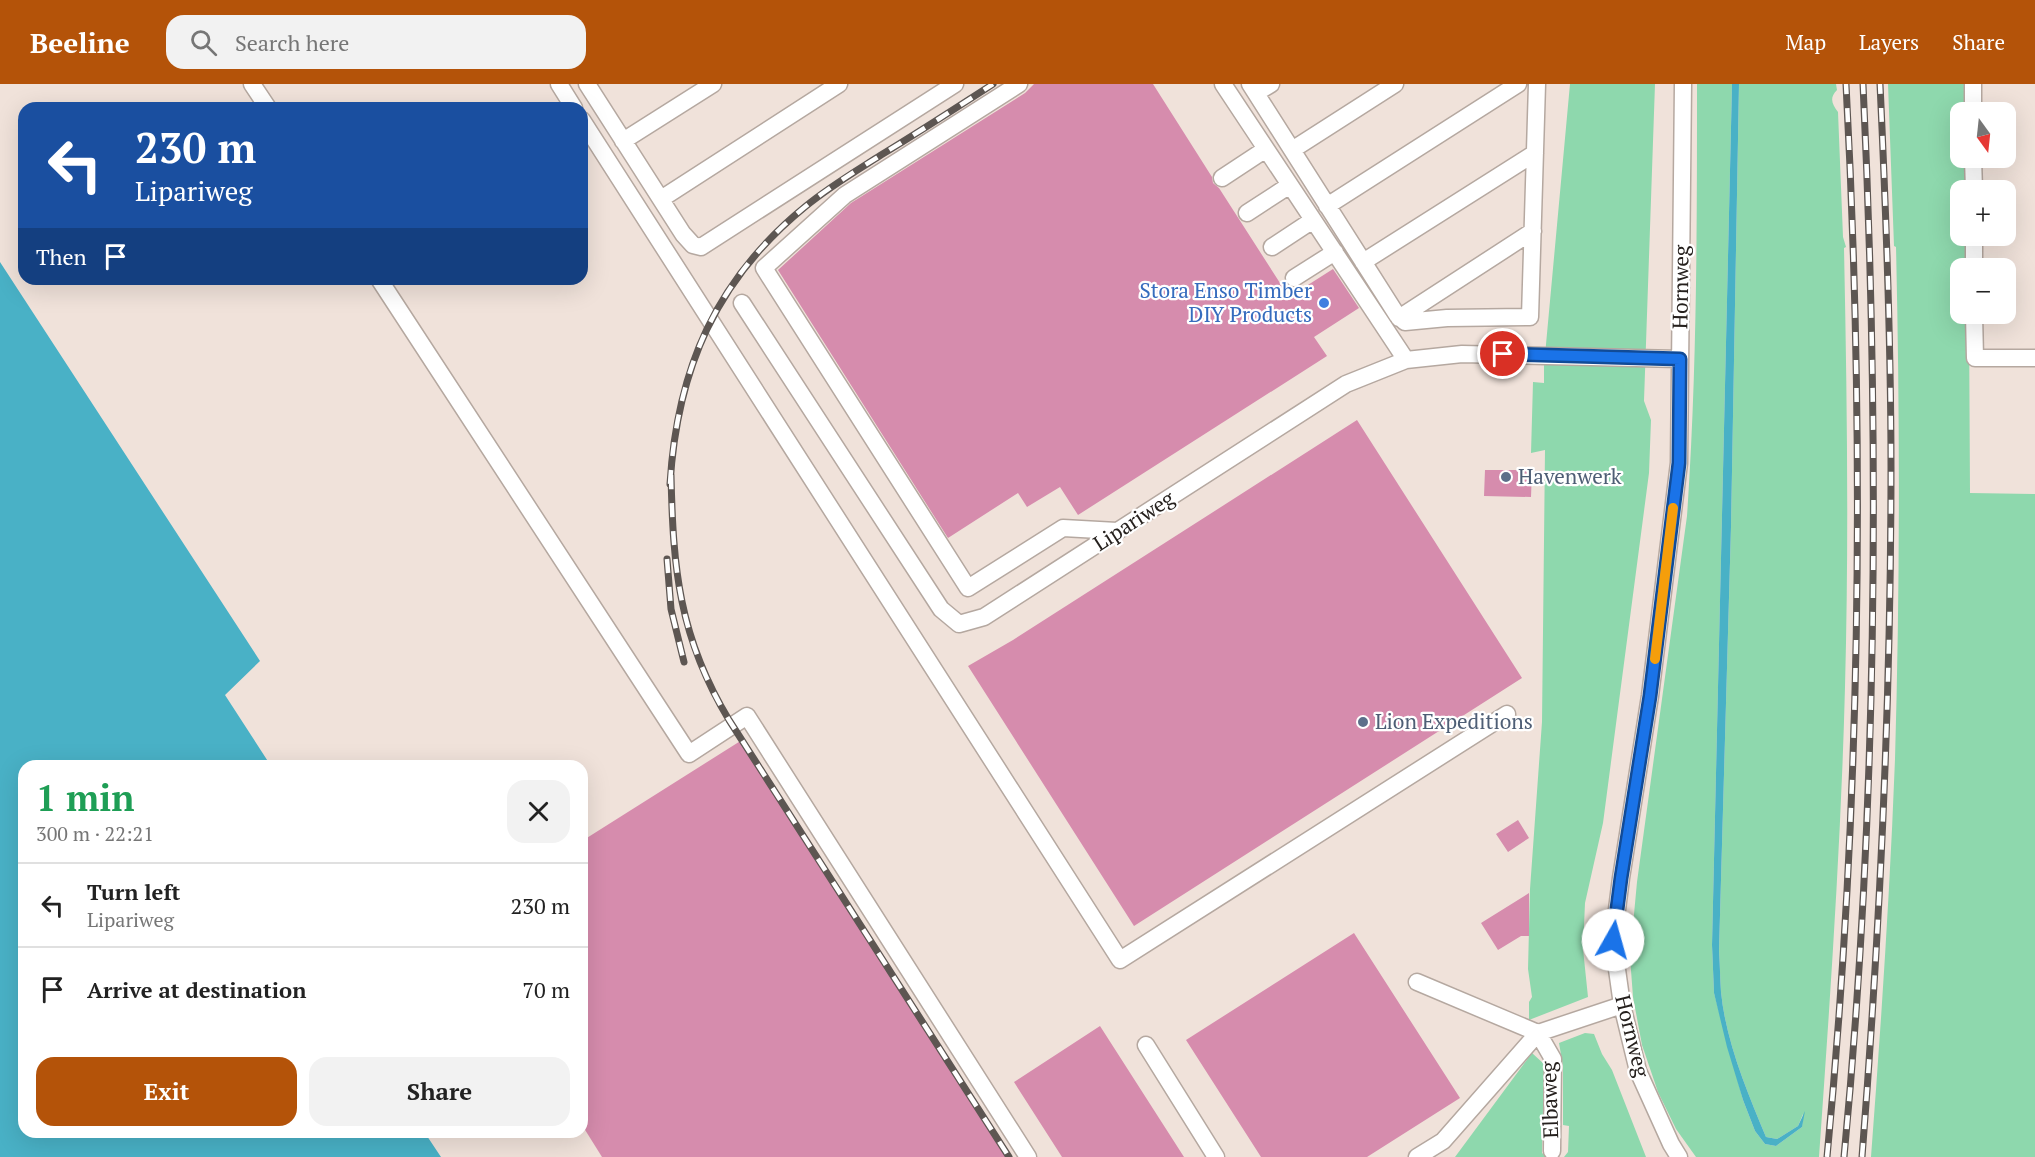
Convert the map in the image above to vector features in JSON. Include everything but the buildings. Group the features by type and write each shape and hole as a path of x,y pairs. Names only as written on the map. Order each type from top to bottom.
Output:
{"street":[{"path":"252,84 264,102"},
{"path":"559,84 570,102"},
{"path":"587,84 683,234 693,246 702,247 955,84"},
{"path":"624,141 713,84"},
{"path":"661,199 839,84"},
{"path":"1019,84 845,195 765,268 968,588 1063,528 1117,531"},
{"path":"1223,84 1406,360"},
{"path":"1271,84 1253,89 1399,318 1405,322 1447,318 1530,317 1537,84"},
{"path":"1292,150 1395,84"},
{"path":"1327,206 1518,84"},
{"name":"Hornweg","path":"1679,1157 1638,1071 1622,1005 1613,940 1650,696 1679,463 1683,84"},
{"path":"1973,84 1973,102"},
{"path":"588,129 1120,960 1507,714"},
{"path":"1222,178 1266,149"},
{"path":"1363,262 1535,153"},
{"path":"1246,213 1290,185"},
{"path":"1272,247 1313,220"},
{"path":"1399,318 1533,231"},
{"path":"1294,278 1335,252"},
{"path":"383,285 689,754 747,716 1028,1157"},
{"name":"Lipariweg","path":"742,303 941,609 959,624 984,617 1346,384 1406,360 1462,354 1680,359"},
{"path":"1974,324 1975,358 2035,358"},
{"path":"1417,982 1538,1033 1441,1149 1417,1157"},
{"name":"Elbaweg","path":"1552,1151 1553,1059 1538,1033 1622,1005"},
{"path":"1146,1045 1216,1157"}],"green space":[{"path":"1570,84 1655,84 1644,401 1651,420 1649,473 1603,823 1585,903 1583,949 1588,997 1529,1020 1529,1002 1532,997 1528,969 1530,889 1542,722 1545,450 1531,453 1533,382 1544,383"},
{"path":"1697,84 1732,84 1712,945 1714,993 1743,1100 1755,1131 1765,1144 1776,1146 1802,1127 1803,1114 1798,1126 1777,1139 1766,1137 1738,1066 1727,1029 1721,992 1719,951 1731,527 1739,84 1836,84 1837,90 1832,101 1838,112 1843,237 1846,247 1844,248 1847,468 1846,632 1838,863 1819,1157 1696,1157 1676,1129 1658,1092 1642,1045 1633,997 1630,957 1637,882 1687,516 1695,354"},
{"path":"1888,84 1968,84 1968,102 1950,102 1950,168 1969,168 1969,180 1950,180 1950,246 1969,246 1969,258 1950,258 1950,324 1969,324 1970,493 2035,494 2035,1157 1871,1157 1891,859 1895,759 1899,503 1896,247 1894,246"},
{"path":"1585,1033 1594,1034 1612,1070 1646,1157 1564,1157 1568,1152 1569,1126 1563,1125 1563,1066 1559,1043"},
{"path":"1532,1053 1544,1064 1542,1153 1547,1157 1455,1157"}],"water":[{"path":"1732,84 1739,84 1731,527 1719,951 1721,992 1727,1029 1738,1066 1766,1137 1777,1139 1798,1126 1805,1111 1802,1127 1776,1146 1765,1144 1755,1131 1743,1100 1714,993 1712,945"},
{"path":"0,262 260,661 225,695 267,760 18,760 18,1138 428,1138 441,1157 0,1157"}],"railway":[{"path":"670,484 674,442 692,365 707,329 725,296 748,264 775,234 824,192 993,84"},
{"path":"1827,1157 1847,890 1856,621 1856,352 1846,84"},
{"path":"1844,1157 1864,889 1873,621 1872,352 1863,84"},
{"path":"1862,1157 1883,812 1889,640 1891,419 1880,84"},
{"path":"671,475 674,541 682,602 689,631 712,689 729,720 1009,1157"},
{"path":"667,559 671,609 684,662"}],"slow traffic":[{"path":"1655,659 1673,508"}],"place":[{"name":"Stora Enso Timber DIY Products","path":"1324,303"},
{"name":"Havenwerk","path":"1506,477"},
{"name":"Lion Expeditions","path":"1363,722"}],"route":[{"path":"1503,354 1680,359 1679,463 1650,696 1613,940"}]}
